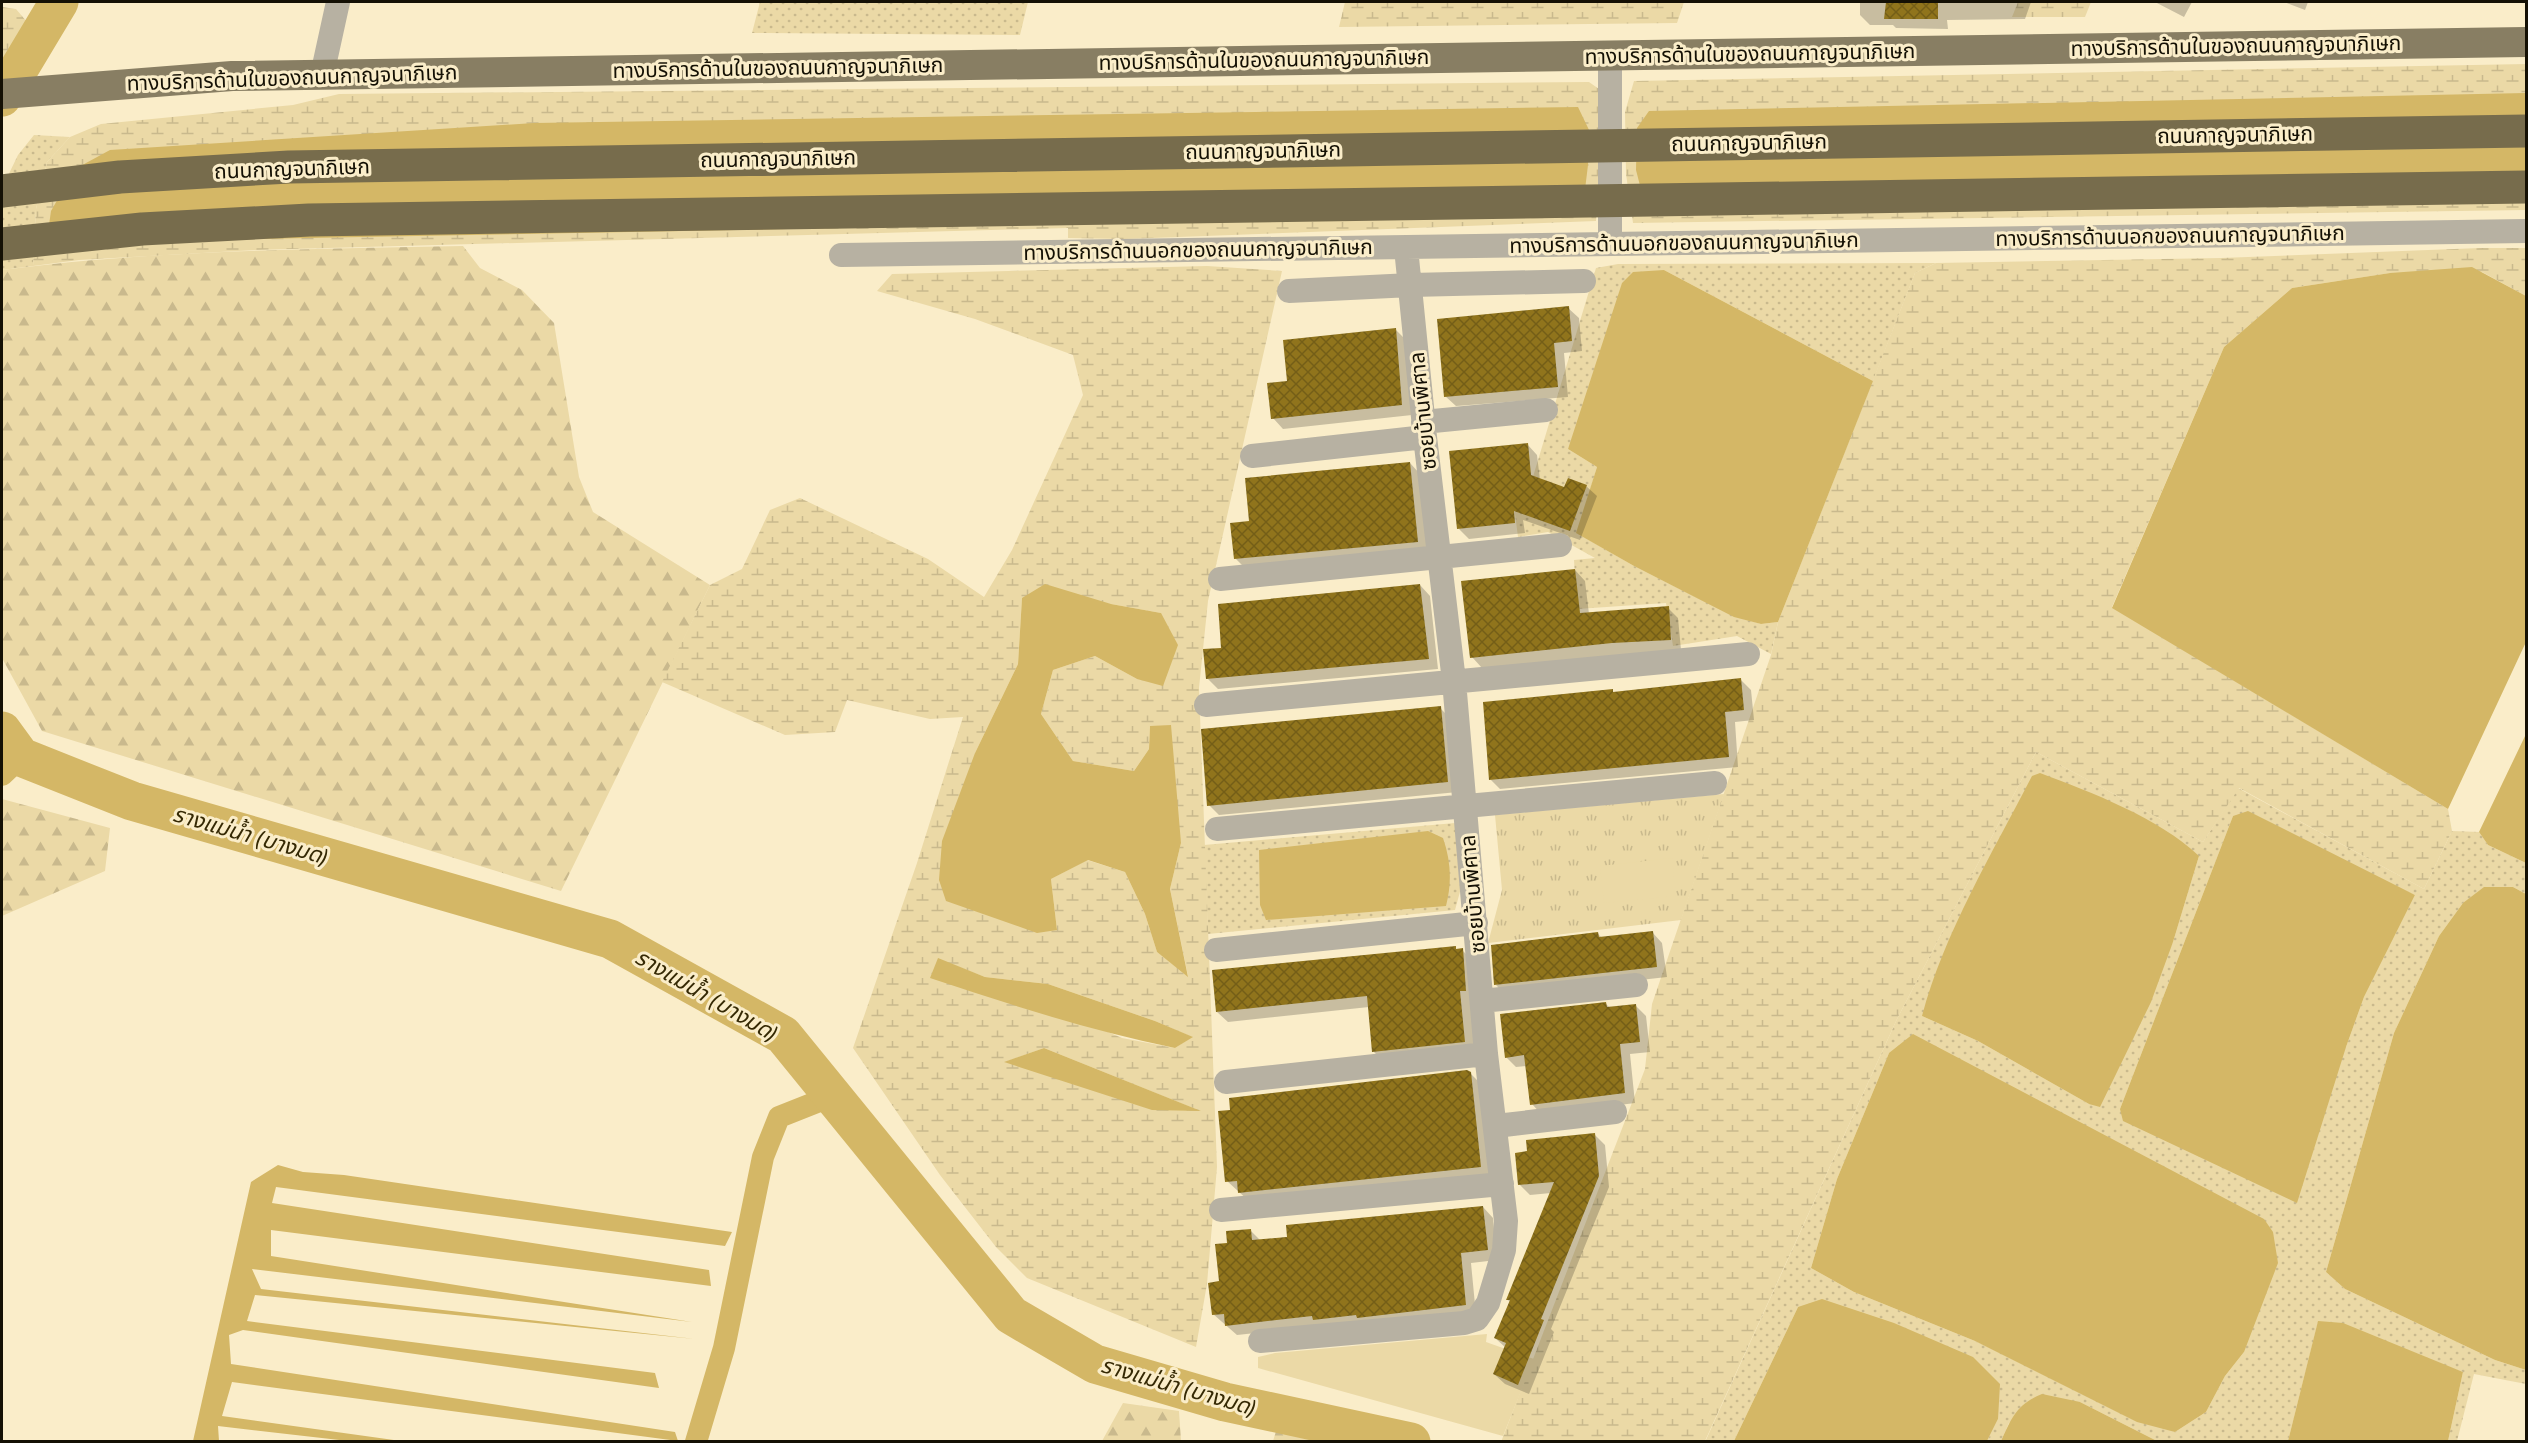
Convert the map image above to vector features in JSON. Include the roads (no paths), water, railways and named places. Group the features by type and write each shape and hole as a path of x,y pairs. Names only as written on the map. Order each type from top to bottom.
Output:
{"highway":[{"name":"ถนนกาญจนาภิเษก","path":"2,191 120,177 289,167 2526,131"},
{"path":"2,244 142,229 309,220 2526,188"}],"main road":[{"name":"ทางบริการด้านในของถนนกาญจนาภิเษก","path":"2,94 202,78 322,75 2526,42"}],"street":[{"path":"322,75 338,2"},
{"path":"1610,56 1610,244"},
{"name":"ทางบริการด้านนอกของถนนกาญจนาภิเษก","path":"841,255 2526,231"},
{"name":"ซอยบ้านพิศาล","path":"1260,1341 1351,1331 1464,1323 1478,1318 1488,1303 1504,1250 1506,1221 1486,1054 1454,681 1424,429 1406,248"},
{"path":"1289,291 1411,285 1584,281"},
{"path":"1252,456 1546,410"},
{"path":"1220,579 1560,545"},
{"path":"1206,705 1748,654"},
{"path":"1217,829 1715,783"},
{"path":"1216,950 1476,923"},
{"path":"1482,1001 1636,985"},
{"path":"1226,1082 1486,1054"},
{"path":"1496,1126 1615,1112"},
{"path":"1221,1210 1502,1184"}],"waterway":[{"name":"รางแม่น้ำ (บางมด)","path":"2,97 59,2"},
{"name":"รางแม่น้ำ (บางมด)","path":"2,731 21,757 132,801 610,939 783,1035 1011,1315 1095,1364 1225,1402 1411,1442"},
{"path":"2,775 21,757"},
{"path":"696,1442 724,1348 763,1157 779,1117 832,1096"}]}
